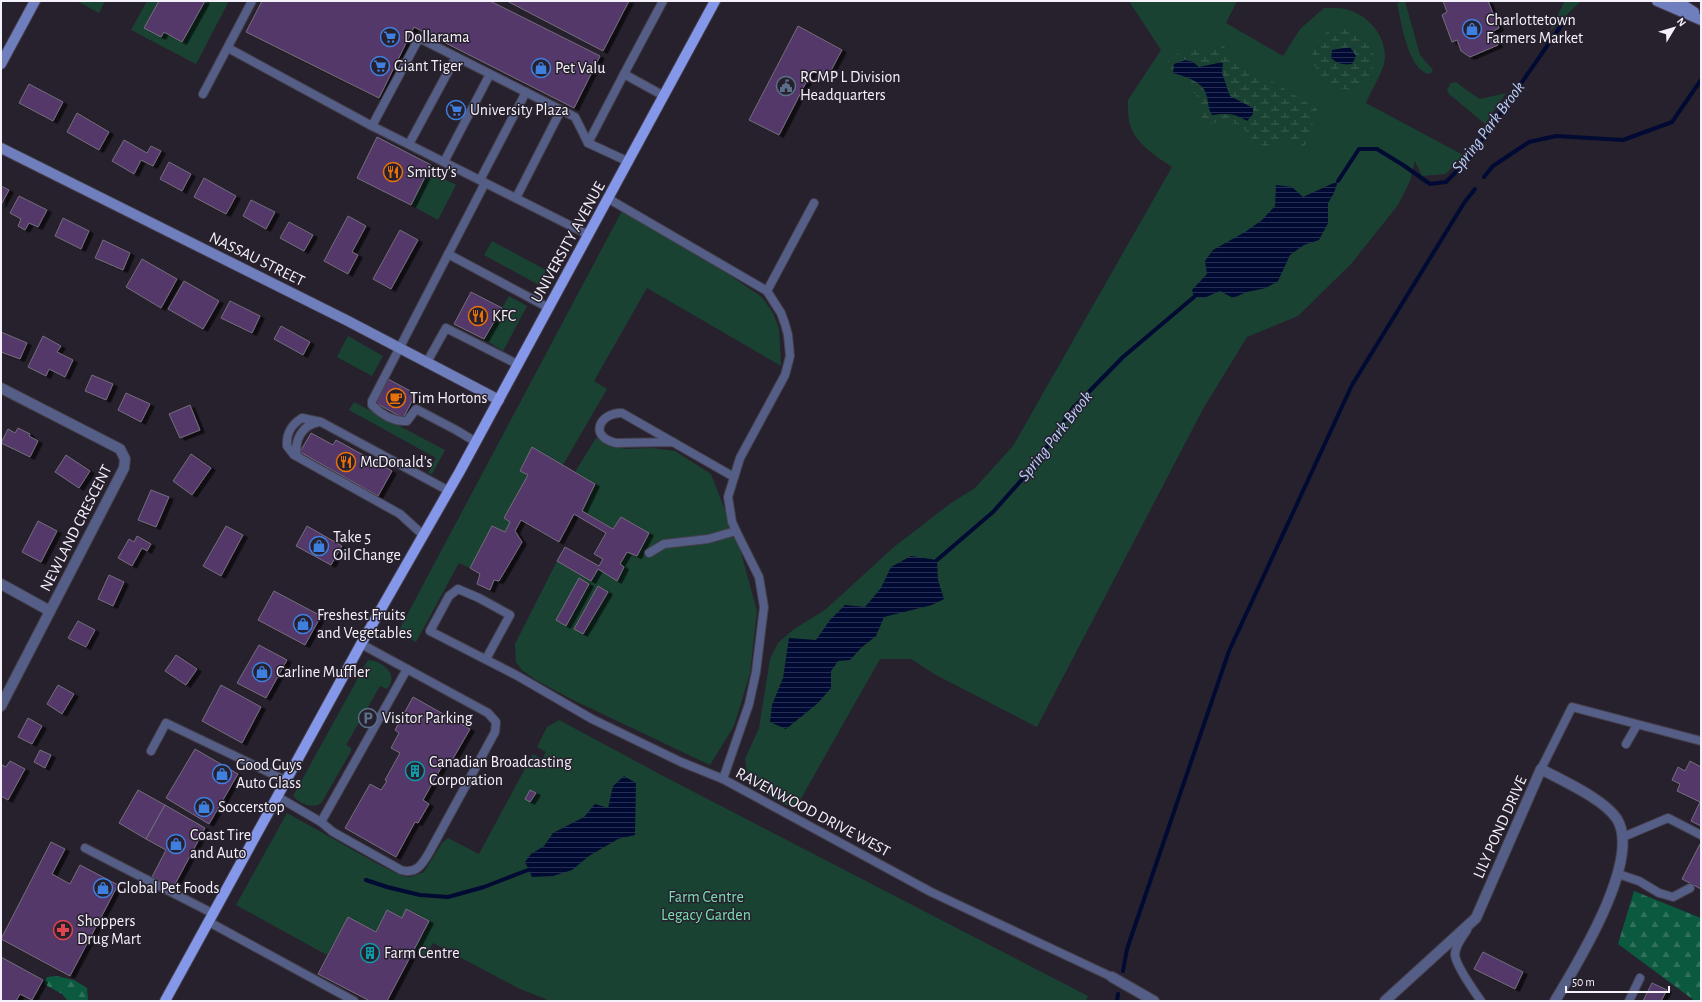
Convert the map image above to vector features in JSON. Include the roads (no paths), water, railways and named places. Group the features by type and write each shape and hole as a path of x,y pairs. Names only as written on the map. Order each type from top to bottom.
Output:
{"main road":[{"name":"UNIVERSITY AVENUE","path":"166,1001 287,782 361,644 476,442 715,1"}],"street":[{"path":"1,64 35,1"},
{"path":"1657,1 1701,20"},
{"path":"1676,1 1701,16"},
{"name":"NASSAU STREET","path":"1,148 427,362 499,400"},
{"name":"NEWLAND CRESCENT","path":"1,388 120,449 125,459 124,468 1,706"},
{"name":"NEWLAND CRESCENT","path":"1,584 50,611"},
{"name":"LILY POND DRIVE","path":"1385,1001 1476,918 1541,769 1606,806 1617,820 1623,837 1621,862 1614,888 1580,959 1555,1001"},
{"path":"1112,977 1154,1001"}],"lane":[{"path":"203,94 252,1"},
{"path":"588,143 663,1"},
{"path":"372,126 419,38 575,117 588,143 629,162"},
{"path":"228,48 372,126 589,235"},
{"path":"409,144 456,57"},
{"path":"444,162 490,74"},
{"path":"624,74 664,96"},
{"path":"476,442 416,409 407,421 398,422 372,405 375,393 448,254 526,92"},
{"path":"516,198 561,110"},
{"name":"RAVENWOOD DRIVE WEST","path":"609,199 699,250 767,291 781,313 788,335 790,356 785,376 740,458 728,496 732,522 759,577 764,608 756,672 749,704 723,779 931,892 1112,977"},
{"path":"767,291 814,203"},
{"path":"448,254 549,308"},
{"path":"427,362 446,328 517,364"},
{"path":"674,442 616,443 607,441 599,431 602,422 615,413 622,413 674,442 734,477"},
{"path":"423,535 400,514 297,456 287,446 291,428 302,418 322,422 449,491"},
{"path":"648,553 664,544 708,539 736,531"},
{"path":"486,659 510,615 458,589 449,596 430,631 516,675 592,719 681,762 723,779"},
{"path":"278,797 321,822 332,832 401,870 413,872 418,869 430,851 495,732 496,722 488,713 361,644"},
{"path":"321,822 408,669"},
{"path":"1541,769 1572,707 1701,742"},
{"path":"151,751 166,723 287,782"},
{"path":"1626,744 1637,725"},
{"path":"1623,837 1668,818 1701,835"},
{"path":"85,848 211,918 354,1001"},
{"path":"1618,874 1639,881 1659,893 1673,897 1690,888"},
{"path":"1476,918 1459,941 1455,954 1460,968 1481,1001"},
{"path":"1629,1001 1640,978"}],"water":[{"path":"1350,47 1356,56 1352,64 1341,64 1331,58 1332,50"},
{"path":"1185,60 1193,62 1199,67 1223,62 1222,73 1230,96 1253,108 1253,114 1247,121 1230,114 1212,115 1209,109 1207,97 1202,87 1194,80 1173,73 1174,64"},
{"path":"1338,181 1334,193 1328,203 1328,223 1319,240 1304,245 1290,255 1278,281 1266,288 1247,292 1233,298 1220,291 1204,298 1194,297 1192,290 1207,274 1205,261 1213,250 1245,232 1262,220 1275,206 1276,185 1292,187 1303,197"},
{"path":"911,556 937,560 938,580 944,599 932,605 884,617 876,636 862,647 850,660 838,661 831,671 831,688 818,703 786,729 770,722 772,705 783,678 789,638 816,640 830,620 845,605 865,607 881,588 891,567"},
{"path":"624,776 636,783 635,835 618,839 589,856 572,870 553,876 532,877 525,862 531,854 544,846 553,833 584,817 595,804 608,808 613,786"}],"waterway":[{"name":"Spring Park Brook","path":"1338,181 1359,149 1377,149 1430,184 1446,182 1468,160 1565,20"},
{"path":"1484,177 1493,166 1529,142 1556,136 1623,140 1672,122 1701,80"},
{"path":"1123,971 1127,949 1229,651 1352,385 1464,203 1475,189"},
{"name":"Spring Park Brook","path":"937,560 993,512 1034,466 1073,408 1123,357 1194,297"},
{"name":"Spring Park Brook","path":"366,880 420,895 448,897 484,887 528,870"},
{"path":"1117,1001 1118,994"}],"place":[{"name":"Charlottetown Farmers Market","path":"1472,29"},
{"name":"Dollarama","path":"390,37"},
{"name":"Giant Tiger","path":"380,66"},
{"name":"Pet Valu","path":"541,68"},
{"name":"RCMP L Division Headquarters","path":"786,86"},
{"name":"University Plaza","path":"456,110"},
{"name":"Smitty's","path":"393,172"},
{"name":"KFC","path":"478,316"},
{"name":"Tim Hortons","path":"396,398"},
{"name":"McDonald's","path":"346,462"},
{"name":"Take 5 Oil Change","path":"319,546"},
{"name":"Freshest Fruits and Vegetables","path":"303,624"},
{"name":"Carline Muffler","path":"262,672"},
{"name":"Visitor Parking","path":"368,718"},
{"name":"Canadian Broadcasting Corporation","path":"415,771"},
{"name":"Good Guys Auto Glass","path":"222,774"},
{"name":"Soccerstop","path":"204,807"},
{"name":"Coast Tire and Auto","path":"176,844"},
{"name":"Global Pet Foods","path":"103,888"},
{"name":"Shoppers Drug Mart","path":"63,930"},
{"name":"Farm Centre","path":"370,953"}],"park label":[{"name":"Farm Centre Legacy Garden","path":"706,906"}]}
